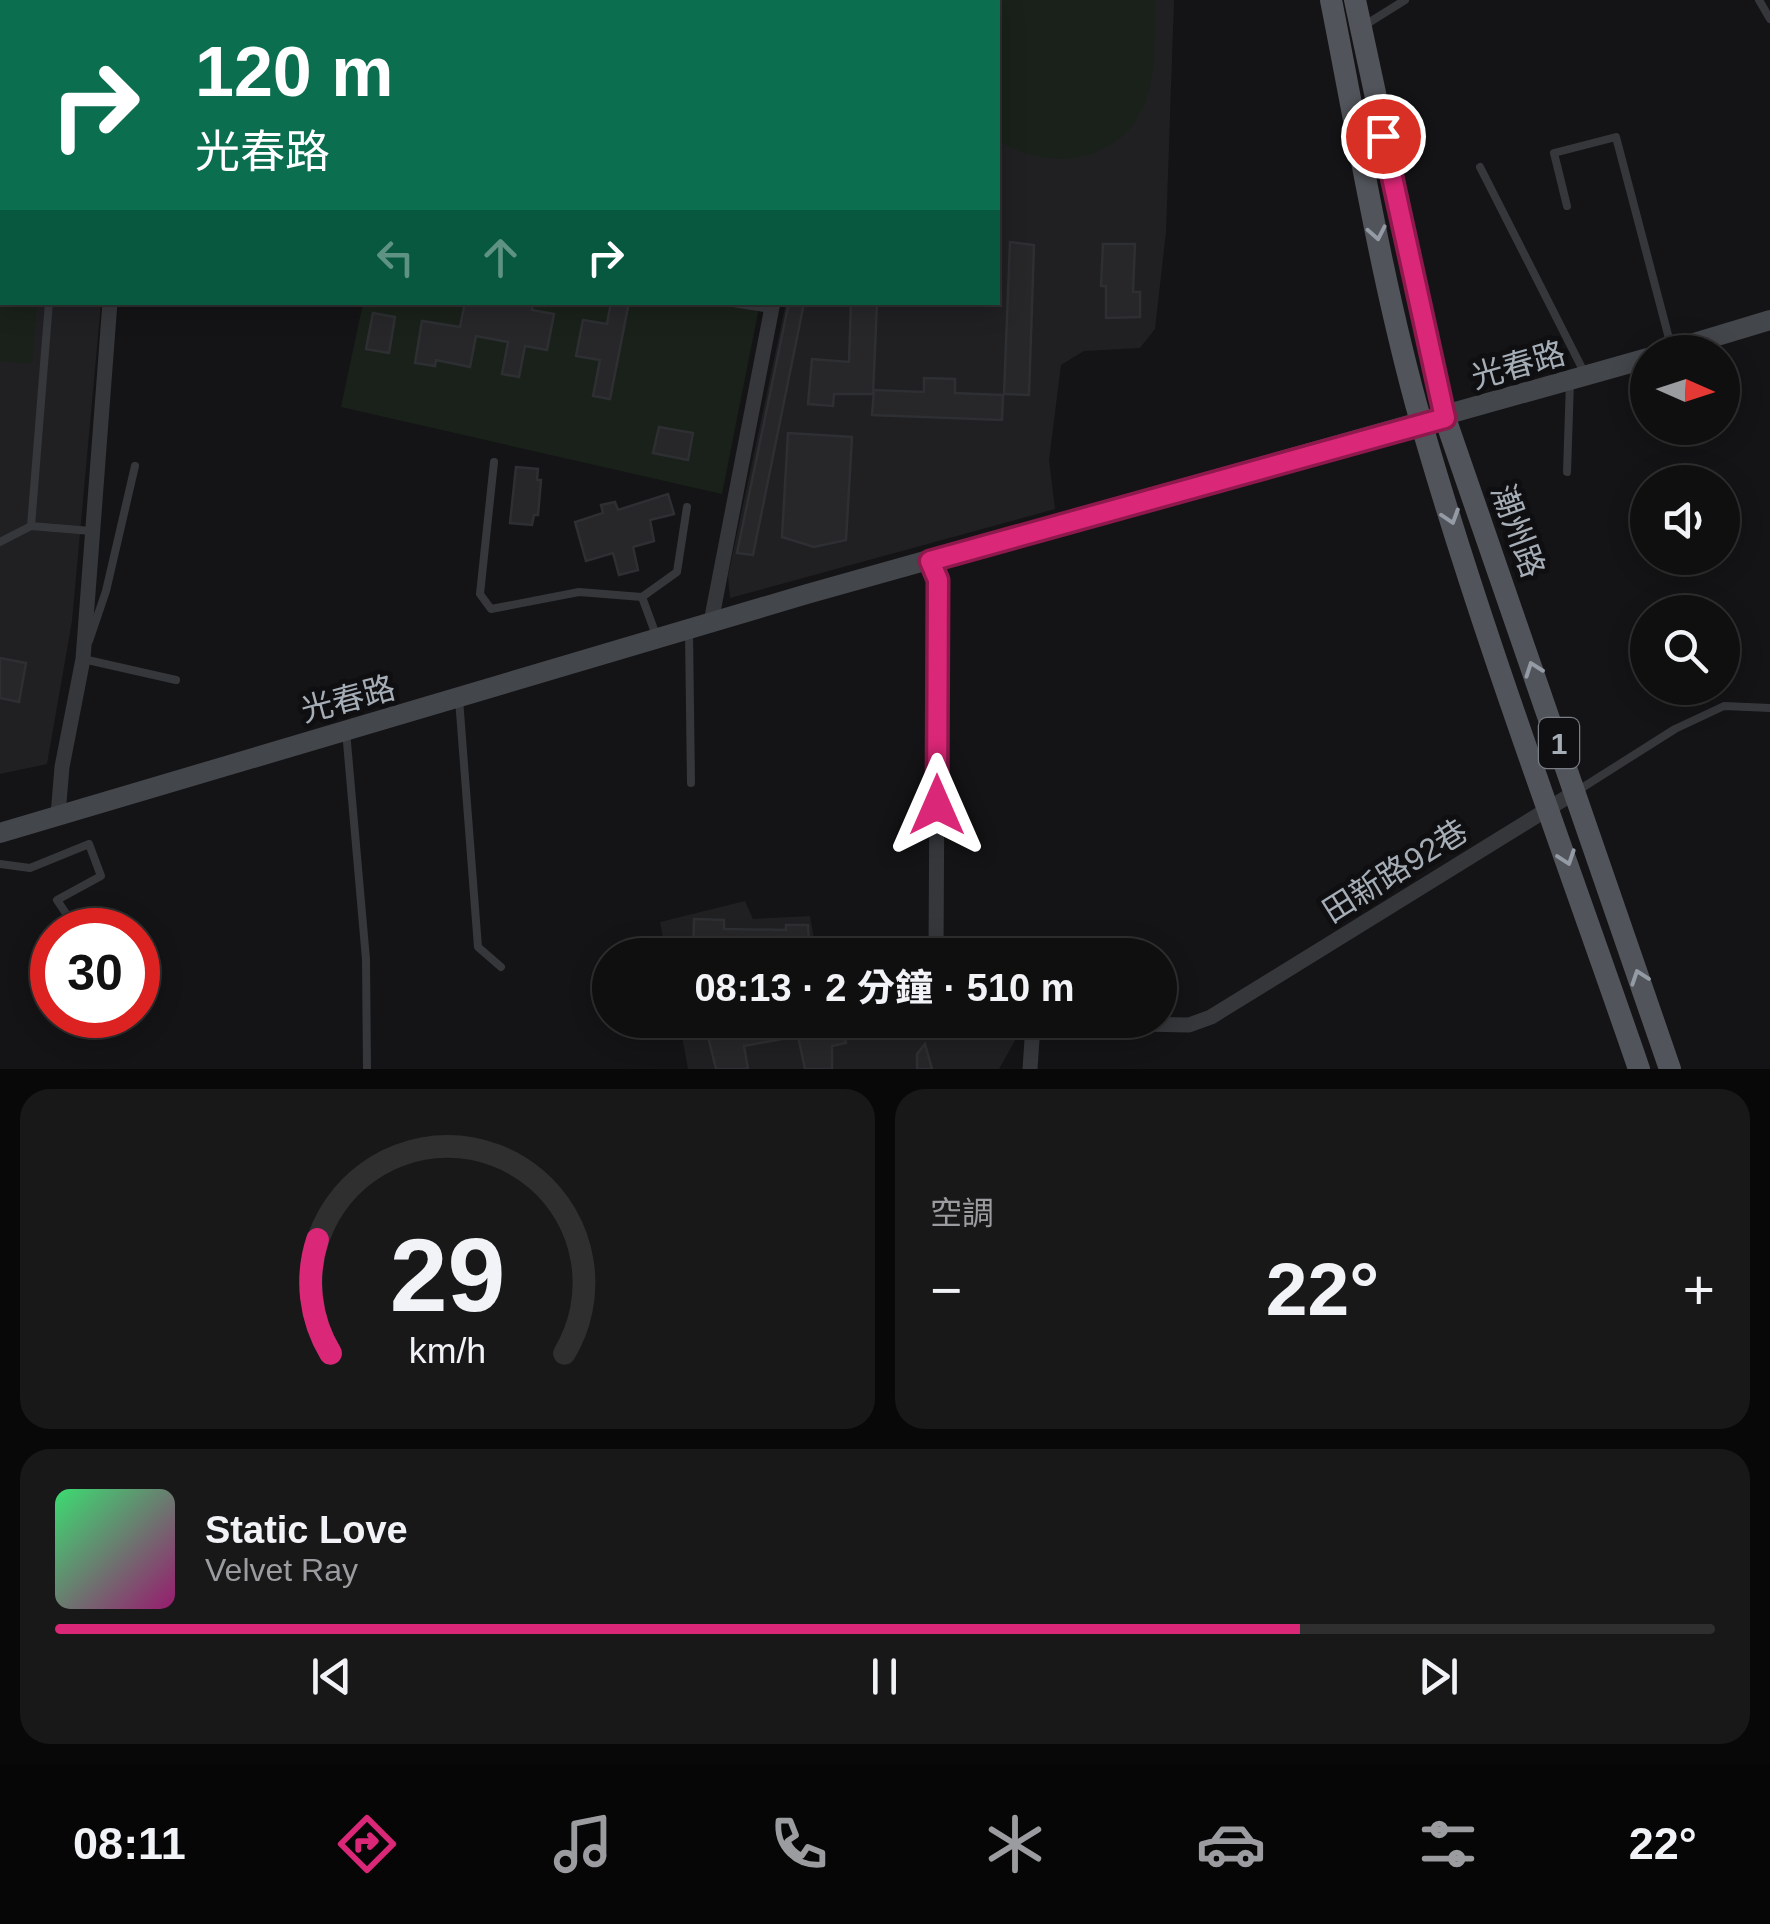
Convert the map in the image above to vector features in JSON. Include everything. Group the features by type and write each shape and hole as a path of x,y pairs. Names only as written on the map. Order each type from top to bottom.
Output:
{"main road":[{"name":"潮州路","path":"1331,0 1396,326 1422,424 1639,1069"},
{"name":"潮州路","path":"1355,0 1445,418 1670,1069"},
{"path":"1721,335 1770,320"},
{"name":"光春路","path":"0,832 711,622 1630,363"}],"street":[{"path":"58,815 62,767 83,659 110,305"},
{"path":"711,622 772,306"},
{"path":"930,561 938,580 936,938"},
{"name":"田新路92巷","path":"1177,1025 1211,1017 1576,791"},
{"path":"1030,1069 1032,1038"}],"lane":[{"path":"1361,28 1405,0"},
{"path":"1760,0 1770,19"},
{"path":"1568,206 1554,153 1616,137 1664,335"},
{"path":"1480,168 1578,379 1567,472"},
{"path":"31,526 49,305"},
{"path":"494,462 480,594 491,609 578,592 642,597 677,572 687,507"},
{"path":"136,466 106,591 83,659 176,680"},
{"path":"0,542 31,526 91,530"},
{"path":"642,597 657,638"},
{"path":"688,629 691,783"},
{"path":"459,699 478,947 501,967"},
{"name":"田新路92巷","path":"1576,791 1674,729 1724,706 1770,708"},
{"path":"346,731 366,958 367,1069"},
{"path":"0,864 30,868 90,844 101,876 57,900 62,908"}],"shaded area":[{"path":"1000,0 1174,0 1166,232 1155,329 1140,348 1084,351 1061,365 1049,460 1055,509 730,598 728,576 786,305 1000,305"},
{"path":"1000,0 1155,0 1152,76 1146,100 1120,138 1102,149 1061,159 1018,150 1000,141"},
{"path":"0,305 101,305 72,621 47,764 0,774"},
{"path":"0,305 37,305 32,364 0,361"},
{"path":"363,305 760,305 722,494 341,407"},
{"path":"745,901 753,919 810,916 814,938 663,938 660,922"},
{"path":"682,1038 1016,1038 999,1069 688,1069"}],"building":[{"path":"1010,242 1034,245 1029,395 1004,394"},
{"path":"1103,244 1135,244 1133,292 1140,292 1140,317 1106,318 1106,286 1101,286"},
{"path":"464,305 533,305 532,310 554,314 547,350 525,346 519,377 502,374 508,342 476,336 470,367 436,360 435,366 415,363 422,321 460,327"},
{"path":"610,305 628,305 610,399 593,396 600,360 576,356 583,320 607,324"},
{"path":"788,305 804,305 753,555 737,553"},
{"path":"851,305 877,305 873,394 834,394 833,406 808,404 812,359 849,362"},
{"path":"373,313 395,317 389,353 366,349"},
{"path":"924,378 955,379 955,393 1003,395 1002,420 872,415 874,390 924,392"},
{"path":"659,427 693,433 688,460 653,453"},
{"path":"788,433 852,437 846,540 814,547 782,537"},
{"path":"516,467 538,469 538,515 534,515 532,525 510,523"},
{"path":"668,494 674,514 650,520 654,541 633,547 638,570 619,575 613,553 586,561 575,522 603,513 601,505 615,502 618,510"},
{"path":"0,658 26,663 19,702 0,698"},
{"path":"694,919 724,920 724,929 786,930 786,925 808,925 809,938 693,938"},
{"path":"708,1038 787,1038 744,1046 748,1069 716,1069"},
{"path":"798,1038 845,1038 846,1043 832,1046 832,1069 805,1069"},
{"path":"925,1044 932,1069 917,1069 917,1054"}],"route":[{"path":"937,805 938,580 930,561 1445,418 1383,136"}]}
